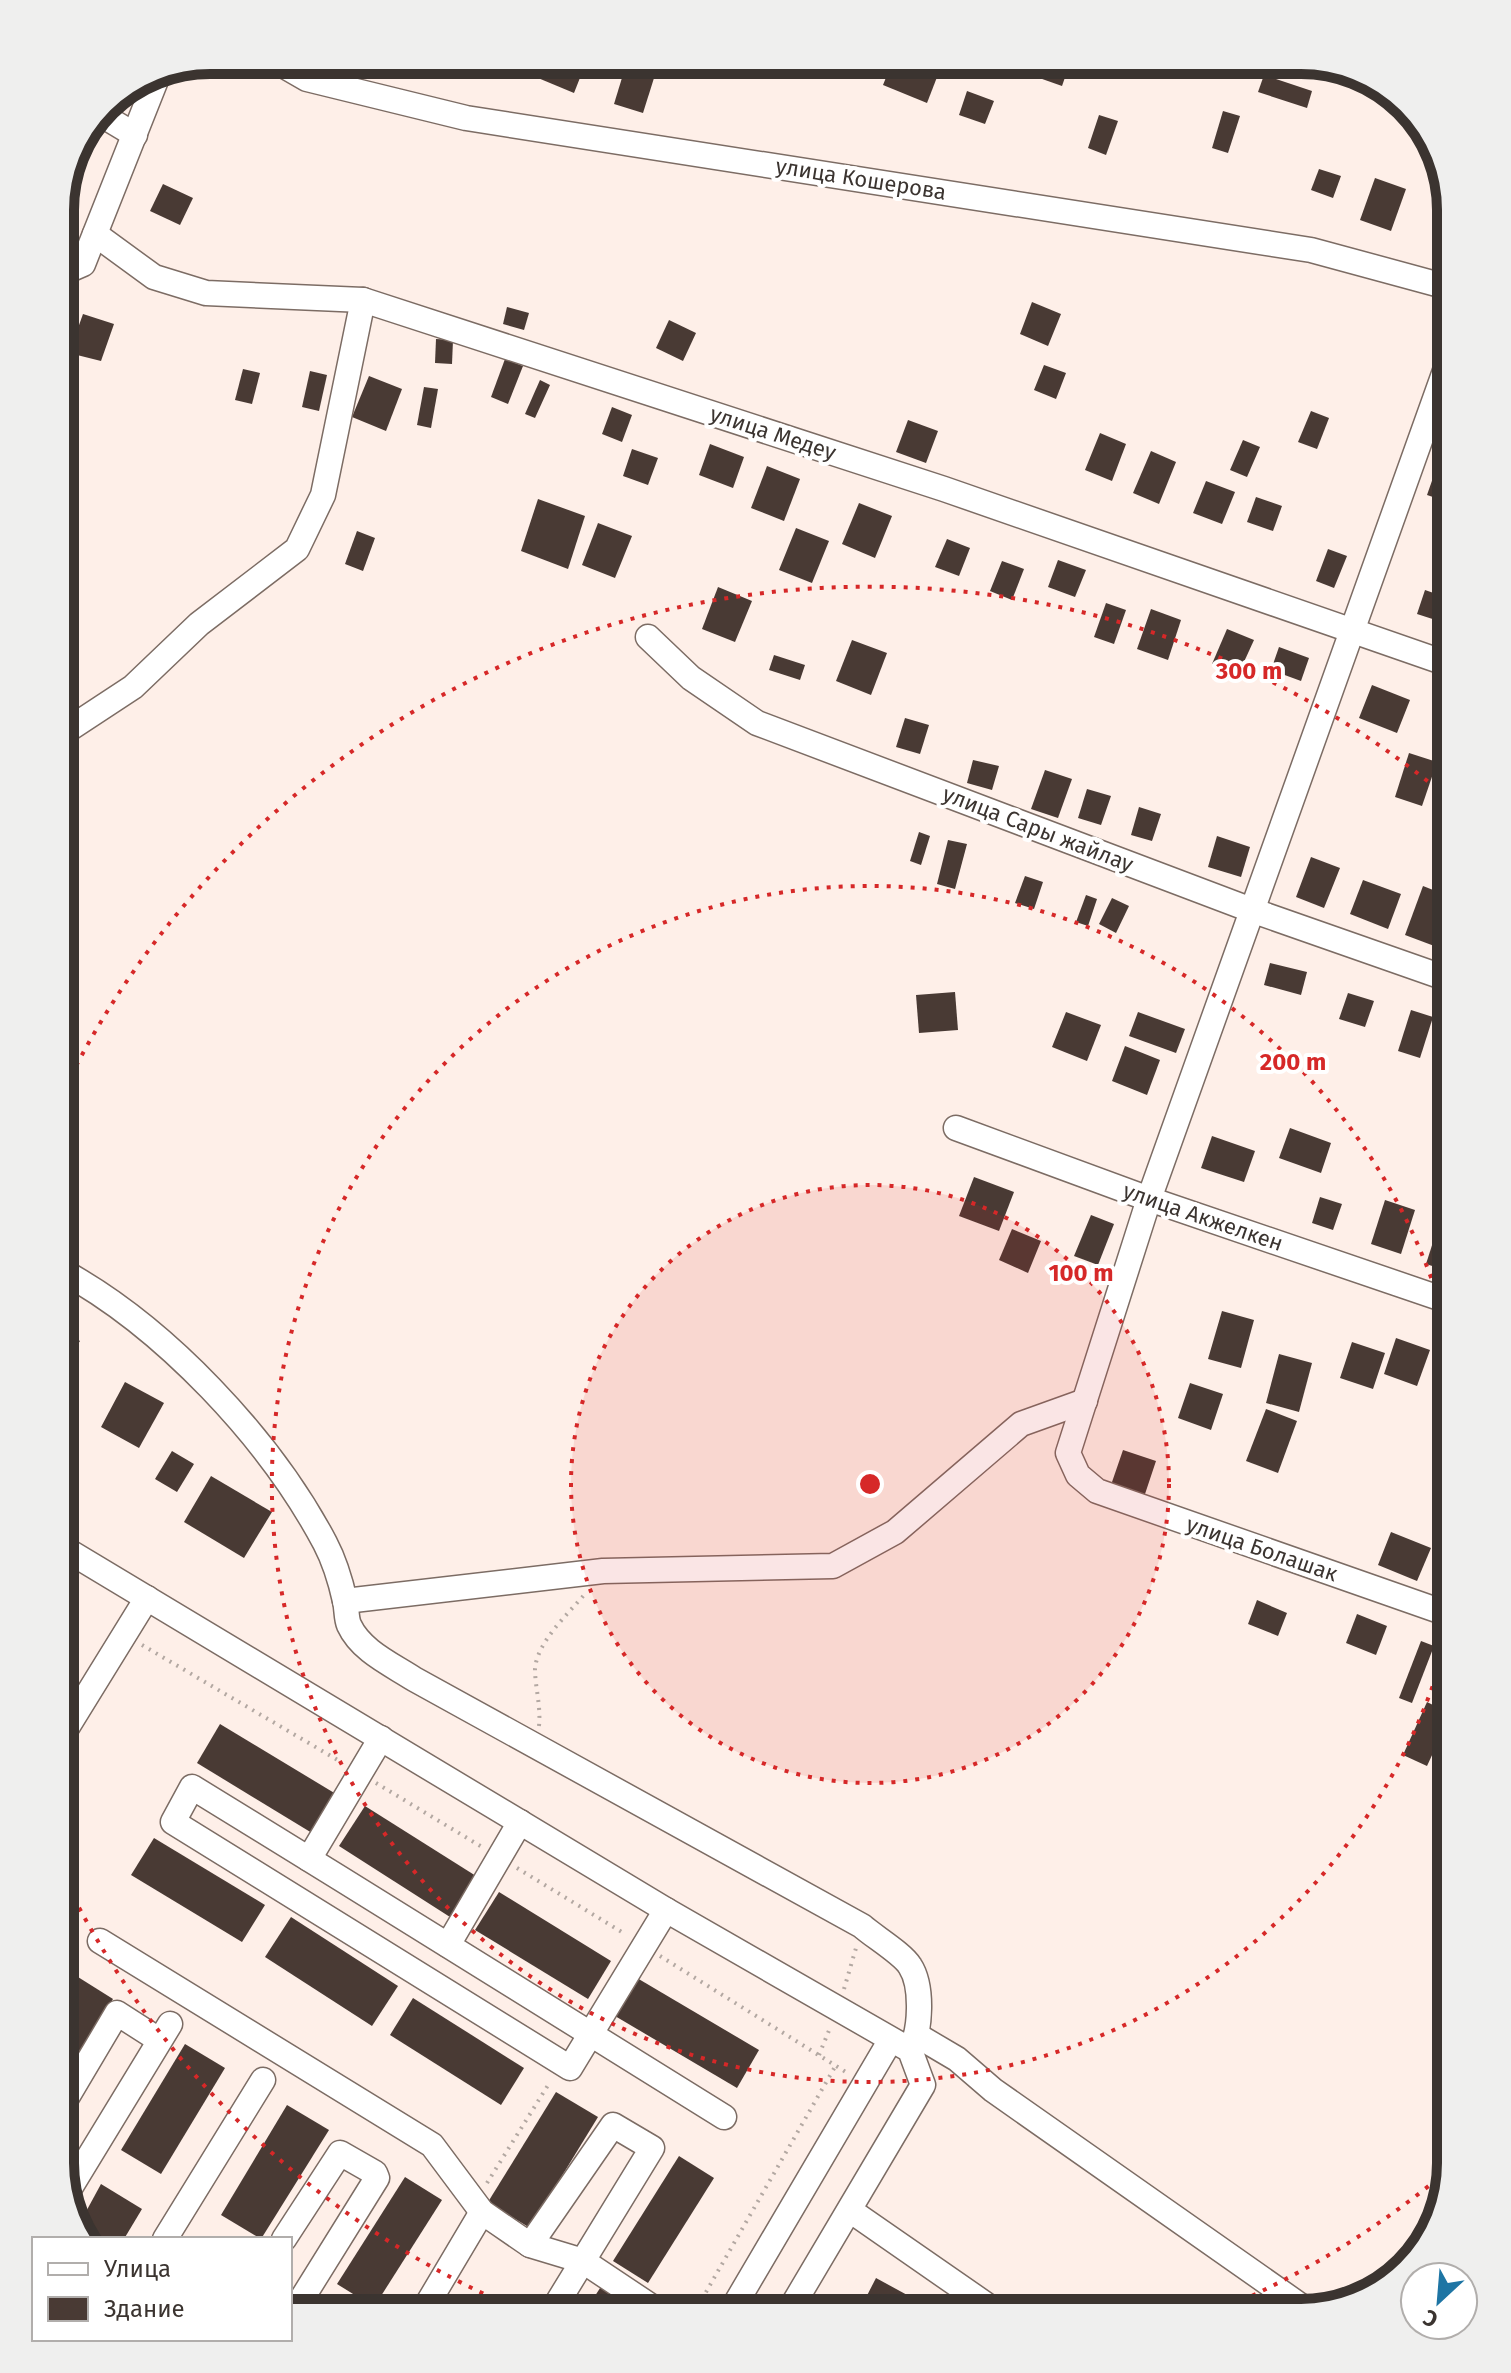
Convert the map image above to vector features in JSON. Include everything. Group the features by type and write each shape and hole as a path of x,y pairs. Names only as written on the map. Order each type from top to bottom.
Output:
{"street":[{"name":"улица Кошерова","path":"298,74 307,79 466,118 1311,250 1437,284"},
{"path":"74,268 83,264 154,86"},
{"path":"109,120 135,135"},
{"name":"улица Медеу","path":"95,234 154,277 206,293 363,300 929,484 1437,660"},
{"path":"74,726 133,687 199,624 297,549 323,495 363,300"},
{"path":"345,1601 603,1571 833,1566 895,1532 1021,1424 1085,1401 1149,1199 1437,398"},
{"name":"улица Сары жайлау","path":"648,637 691,678 757,723 1254,911 1437,975"},
{"name":"улица Акжелкен","path":"956,1128 1149,1199 1437,1297"},
{"path":"74,1279 144,1326 217,1394 278,1472 326,1545 345,1601 348,1624 364,1646 414,1679 862,1926 910,1966 919,2004 906,2042 739,2299"},
{"name":"улица Болашак","path":"1085,1401 1068,1453 1078,1475 1097,1491 1437,1610"},
{"path":"74,1554 666,1910 906,2042 957,2059 993,2090 1291,2299"},
{"path":"74,1716 147,1598"},
{"path":"309,1859 381,1738"},
{"path":"666,1910 591,2034 570,2068 173,1822 192,1787 448,1945 591,2034 724,2117"},
{"path":"448,1945 520,1822"},
{"path":"100,1941 432,2145 478,2207 530,2245 583,2261 640,2299"},
{"path":"74,2085 117,2013 164,2032 76,2178"},
{"path":"797,2299 923,2085 906,2042"},
{"path":"166,2237 263,2080"},
{"path":"530,2245 613,2125 652,2148 560,2299"},
{"path":"285,2237 340,2153 375,2173 377,2178 302,2299"},
{"path":"429,2299 478,2207"},
{"path":"851,2211 978,2299"}],"path":[{"path":"535,1747 540,1712 535,1669 539,1654 603,1571"},
{"path":"478,2207 562,2063"},
{"path":"702,2299 836,2065"}],"building":[{"path":"529,74 581,74 574,93"},
{"path":"623,74 642,74 654,78 643,113 614,104"},
{"path":"887,74 938,74 927,103 883,85"},
{"path":"1028,74 1066,74 1062,86"},
{"path":"1264,75 1312,91 1307,108 1258,92"},
{"path":"967,91 994,101 985,124 959,115"},
{"path":"1223,111 1240,116 1228,153 1212,148"},
{"path":"1099,115 1118,121 1106,155 1088,148"},
{"path":"1319,169 1341,176 1333,198 1311,190"},
{"path":"1375,178 1406,189 1391,231 1360,220"},
{"path":"163,184 193,198 180,225 150,211"},
{"path":"1032,302 1061,314 1048,346 1020,334"},
{"path":"507,307 529,313 524,330 503,324"},
{"path":"83,314 114,324 101,361 74,354 74,339"},
{"path":"669,320 696,333 683,361 656,348"},
{"path":"436,339 453,340 452,364 435,363"},
{"path":"505,359 523,366 508,404 491,397"},
{"path":"1044,365 1066,373 1056,399 1034,390"},
{"path":"243,369 260,373 252,404 235,400"},
{"path":"310,371 327,375 319,411 302,407"},
{"path":"369,376 402,389 386,431 352,417"},
{"path":"540,380 550,385 535,418 525,414"},
{"path":"424,387 438,389 431,428 417,425"},
{"path":"612,407 632,415 622,442 602,434"},
{"path":"1311,411 1329,418 1317,449 1298,442"},
{"path":"908,420 938,431 926,463 896,452"},
{"path":"1100,433 1126,444 1112,481 1085,470"},
{"path":"1243,440 1260,447 1247,477 1230,470"},
{"path":"710,444 744,457 733,488 699,475"},
{"path":"632,449 658,458 648,485 623,476"},
{"path":"1151,451 1176,462 1159,504 1133,493"},
{"path":"767,466 800,479 784,521 751,508"},
{"path":"1434,475 1437,476 1437,498 1427,495"},
{"path":"1206,481 1235,492 1222,524 1193,513"},
{"path":"1256,497 1282,506 1273,531 1247,522"},
{"path":"538,499 585,516 568,569 521,551"},
{"path":"859,503 892,516 875,558 842,544"},
{"path":"598,523 632,536 615,578 582,565"},
{"path":"796,528 829,541 812,583 779,570"},
{"path":"357,531 375,538 363,571 345,564"},
{"path":"947,539 970,548 959,576 935,567"},
{"path":"1328,549 1347,556 1334,588 1316,581"},
{"path":"1058,560 1086,570 1075,597 1048,587"},
{"path":"1002,561 1024,569 1012,600 990,591"},
{"path":"718,587 752,601 735,642 702,629"},
{"path":"1425,590 1437,594 1437,620 1417,614"},
{"path":"1106,603 1126,610 1114,644 1094,637"},
{"path":"1151,609 1181,620 1168,660 1137,649"},
{"path":"1227,629 1254,640 1238,675 1212,664"},
{"path":"852,640 887,653 871,695 836,681"},
{"path":"1279,647 1309,658 1301,681 1271,670"},
{"path":"774,655 805,665 800,680 769,670"},
{"path":"1372,685 1410,700 1397,733 1359,718"},
{"path":"905,718 929,725 920,754 896,747"},
{"path":"1409,753 1437,762 1422,806 1395,797"},
{"path":"973,760 999,766 992,790 967,783"},
{"path":"1045,770 1072,779 1058,818 1031,809"},
{"path":"1087,789 1111,796 1101,825 1078,818"},
{"path":"1139,807 1161,814 1152,841 1131,835"},
{"path":"919,832 930,836 921,865 910,861"},
{"path":"1217,836 1250,847 1241,877 1208,867"},
{"path":"948,840 967,844 955,889 937,884"},
{"path":"1311,857 1340,868 1324,908 1296,897"},
{"path":"1025,876 1043,882 1034,909 1015,903"},
{"path":"1363,880 1401,894 1388,929 1350,914"},
{"path":"1423,886 1437,892 1437,947 1405,935"},
{"path":"1086,895 1097,899 1088,926 1076,922"},
{"path":"1112,898 1129,906 1116,933 1099,924"},
{"path":"1270,963 1307,972 1301,995 1264,985"},
{"path":"955,992 958,1030 919,1033 916,995"},
{"path":"1348,993 1374,1001 1365,1027 1339,1019"},
{"path":"1411,1010 1433,1017 1420,1058 1398,1051"},
{"path":"1066,1012 1101,1025 1087,1061 1052,1047"},
{"path":"1138,1012 1185,1029 1176,1053 1129,1036"},
{"path":"1125,1046 1160,1060 1147,1095 1112,1081"},
{"path":"1290,1128 1331,1143 1321,1173 1279,1158"},
{"path":"1212,1136 1255,1151 1244,1182 1201,1168"},
{"path":"974,1177 1014,1192 999,1231 959,1216"},
{"path":"1320,1197 1342,1204 1333,1230 1312,1223"},
{"path":"1385,1200 1415,1210 1401,1254 1371,1244"},
{"path":"1091,1215 1114,1224 1098,1265 1074,1256"},
{"path":"1012,1229 1041,1241 1028,1273 999,1260"},
{"path":"1434,1239 1437,1240 1437,1268 1426,1264"},
{"path":"1222,1311 1254,1320 1241,1368 1208,1359"},
{"path":"1396,1338 1430,1350 1417,1386 1384,1374"},
{"path":"1352,1342 1385,1353 1373,1389 1340,1378"},
{"path":"1279,1354 1312,1363 1299,1412 1266,1403"},
{"path":"125,1382 164,1403 139,1448 101,1427"},
{"path":"1190,1383 1223,1394 1211,1430 1178,1418"},
{"path":"1266,1409 1297,1421 1278,1473 1246,1461"},
{"path":"1123,1450 1156,1461 1144,1497 1111,1485"},
{"path":"172,1451 194,1464 177,1492 155,1479"},
{"path":"211,1476 272,1512 244,1558 184,1522"},
{"path":"1391,1532 1431,1548 1417,1581 1378,1565"},
{"path":"1257,1600 1287,1613 1278,1636 1248,1624"},
{"path":"1357,1614 1387,1626 1376,1655 1346,1643"},
{"path":"1421,1641 1434,1646 1412,1703 1399,1698"},
{"path":"1427,1702 1437,1707 1437,1744 1427,1766 1403,1755"},
{"path":"220,1724 336,1794 312,1833 197,1763"},
{"path":"365,1806 476,1876 450,1917 339,1846"},
{"path":"154,1838 265,1905 242,1942 131,1875"},
{"path":"499,1892 611,1961 588,1999 475,1930"},
{"path":"291,1917 398,1986 372,2026 265,1957"},
{"path":"74,1975 113,1999 74,2062"},
{"path":"637,1978 759,2050 737,2088 615,2016"},
{"path":"413,1998 524,2068 501,2105 390,2035"},
{"path":"185,2044 225,2068 161,2174 121,2150"},
{"path":"556,2092 598,2117 530,2228 488,2202"},
{"path":"287,2105 329,2130 262,2237 221,2215"},
{"path":"679,2156 714,2178 648,2283 613,2261"},
{"path":"405,2177 442,2200 379,2299 361,2299 337,2284"},
{"path":"101,2184 142,2209 125,2237 96,2237 84,2215"},
{"path":"876,2278 909,2296 908,2299 865,2299"},
{"path":"602,2285 624,2299 593,2299"}]}
